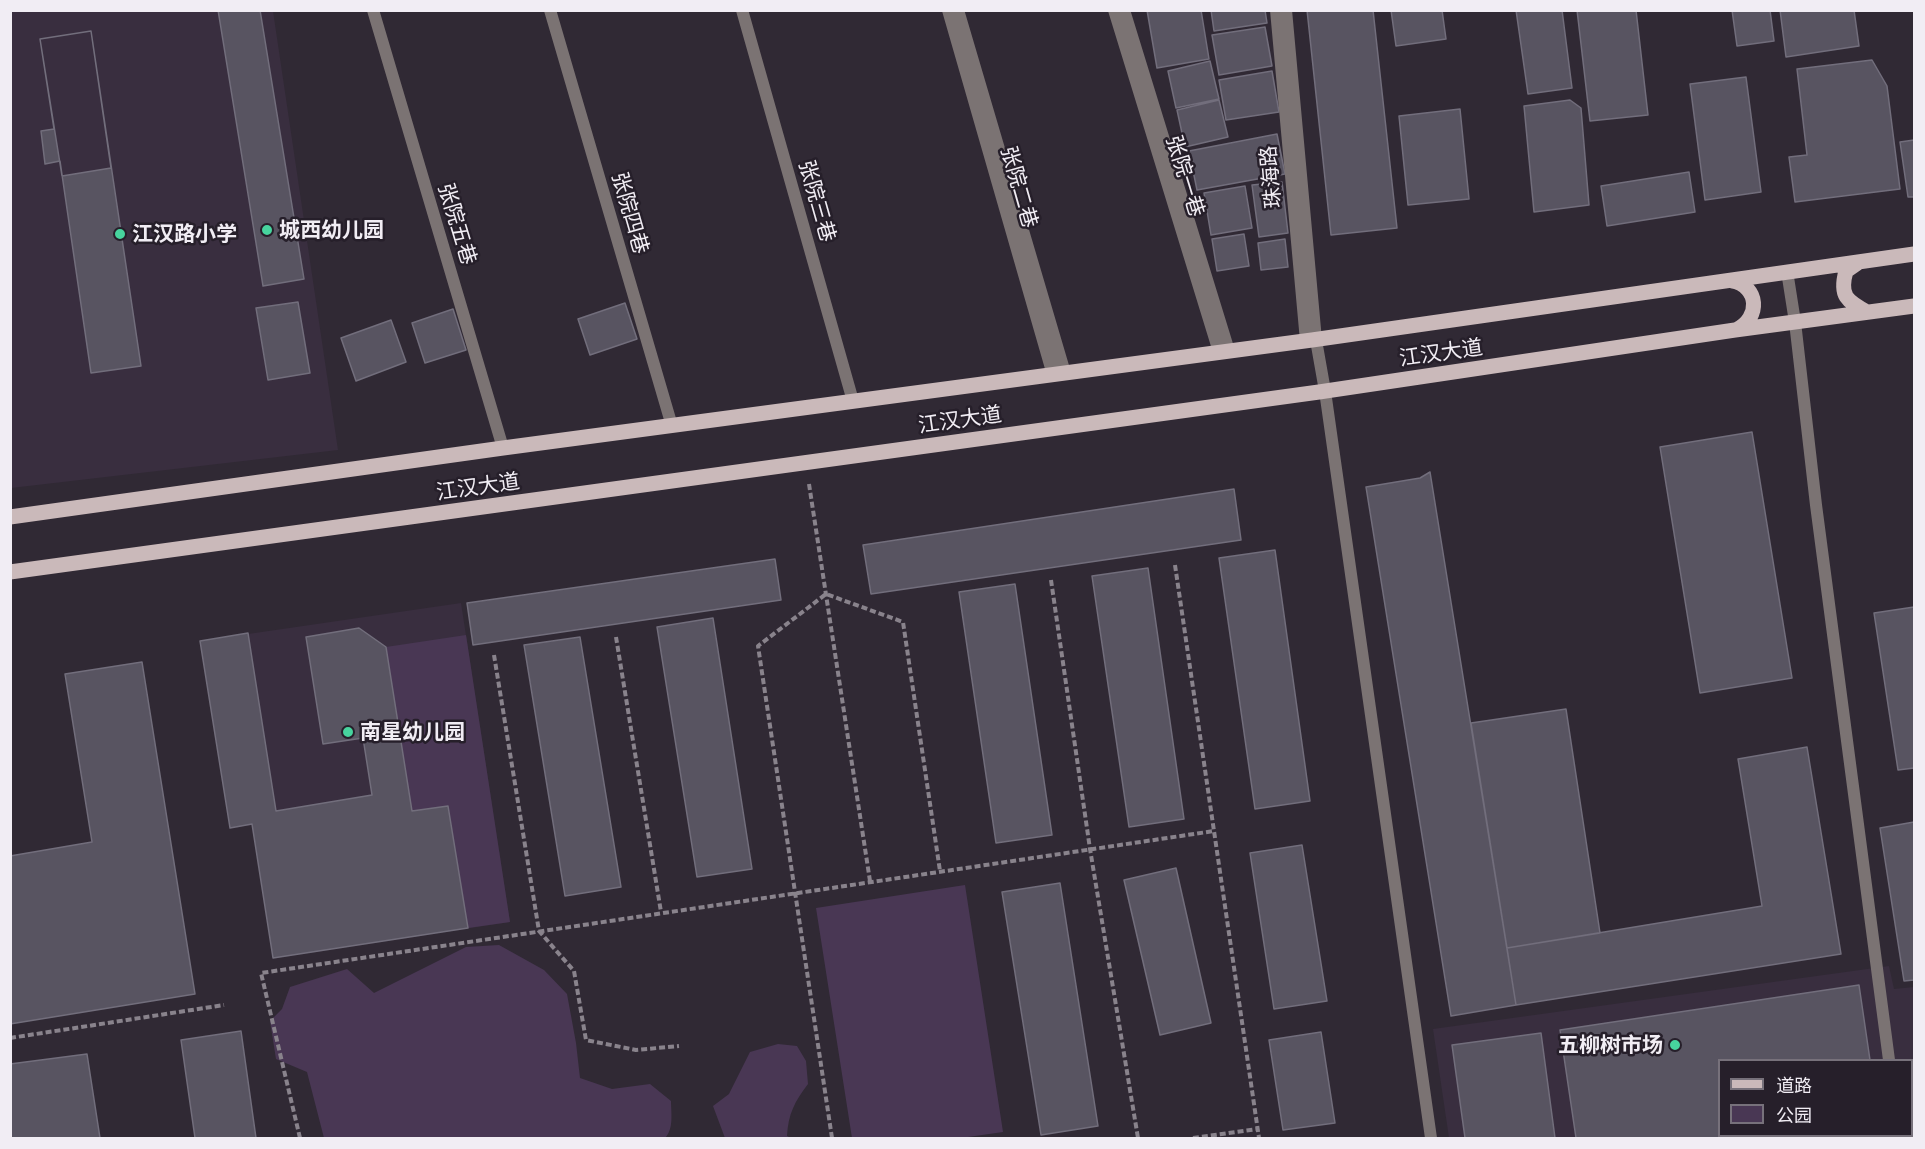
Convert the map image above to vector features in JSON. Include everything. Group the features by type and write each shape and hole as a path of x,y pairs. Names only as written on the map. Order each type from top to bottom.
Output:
{"main road":[{"name":"江汉大道","path":"10,517 503,448 1311,340 1914,254"},
{"path":"1859,262 1846,271 1843,282 1849,302 1867,312"},
{"path":"1729,280 1747,287 1754,309 1745,326 1735,330"},
{"name":"江汉大道","path":"10,572 1325,391 1735,330 1914,306"}],"street":[{"name":"张院五巷","path":"373,10 503,448"},
{"name":"张院四巷","path":"550,10 672,426"},
{"name":"张院三巷","path":"742,10 853,401"},
{"name":"张院二巷","path":"948,10 1059,374"},
{"name":"张院二巷","path":"958,10 1059,374"},
{"name":"张院一巷","path":"1114,10 1224,352"},
{"name":"张院一巷","path":"1124,10 1224,352"},
{"name":"珠海路","path":"1276,10 1311,340"},
{"name":"珠海路","path":"1286,10 1311,340"},
{"path":"1787,271 1889,1059"},
{"path":"1311,340 1325,391 1431,1138"}],"path":[{"path":"806,463 870,881"},
{"path":"1176,565 1259,1138"},
{"path":"1051,580 1090,849 1138,1138"},
{"path":"826,594 903,622 940,871"},
{"path":"826,594 758,646 832,1138"},
{"path":"616,638 661,912"},
{"path":"494,655 539,931 574,971 586,1040 636,1050 679,1046"},
{"path":"300,1138 261,973 1214,831"},
{"path":"10,1038 224,1005"},
{"path":"1193,1138 1257,1129"}],"shaded area":[{"name":"江汉路小学","path":"10,11 273,11 338,450 11,488"},
{"name":"南星幼儿园","path":"461,603 510,922 273,958 252,825 230,828 200,641"},
{"name":"五柳树市场","path":"1889,966 1894,989 1914,987 1914,1138 1449,1138 1433,1029"}],"green space":[{"path":"466,635 510,922 468,928 448,806 412,811 386,647"},
{"path":"965,885 1003,1132 961,1138 852,1138 816,908"},
{"path":"499,945 544,970 567,994 580,1078 612,1089 650,1084 671,1101 671,1126 665,1138 324,1138 307,1072 276,1059 270,1021 282,1009 290,987 347,969 374,993 466,947"},
{"path":"778,1044 797,1046 806,1061 808,1084 791,1114 787,1136 791,1138 725,1138 713,1106 729,1094 750,1052"}],"building":[{"path":"218,10 260,10 304,279 263,286"},
{"path":"1147,10 1201,10 1209,59 1157,68"},
{"path":"1211,10 1265,10 1267,23 1214,31"},
{"path":"1307,10 1373,10 1397,228 1331,235"},
{"path":"1391,10 1442,10 1446,39 1396,46"},
{"path":"1516,10 1562,10 1572,88 1528,94"},
{"path":"1577,10 1636,10 1648,115 1590,121"},
{"path":"1732,10 1770,10 1774,41 1737,46"},
{"path":"1780,10 1854,10 1859,46 1786,57"},
{"path":"1265,27 1272,66 1219,75 1212,35"},
{"path":"91,31 141,366 91,373 60,161 45,164 41,131 54,129 40,39"},
{"path":"91,31 111,168 62,176 40,39"},
{"path":"1872,60 1887,86 1900,189 1795,202 1789,157 1807,155 1797,69"},
{"path":"1210,61 1219,99 1176,108 1168,71"},
{"path":"1272,71 1279,112 1226,120 1219,80"},
{"path":"1746,77 1761,192 1705,200 1690,84"},
{"path":"1219,100 1228,137 1185,147 1177,110"},
{"path":"1570,100 1581,108 1589,205 1534,212 1524,106"},
{"path":"1460,109 1469,199 1408,205 1399,116"},
{"path":"1277,134 1285,174 1197,190 1189,151"},
{"path":"1914,140 1914,197 1908,197 1900,142"},
{"path":"1689,172 1695,212 1607,226 1601,186"},
{"path":"1282,182 1288,233 1259,237 1252,185"},
{"path":"1245,186 1252,228 1211,235 1204,193"},
{"path":"1244,234 1249,266 1217,271 1212,239"},
{"path":"1285,239 1288,267 1261,270 1258,243"},
{"path":"298,302 310,373 268,380 256,308"},
{"path":"625,303 637,339 590,355 578,319"},
{"path":"453,309 466,350 425,363 412,323"},
{"path":"391,320 406,362 356,381 341,338"},
{"path":"1752,432 1792,678 1700,693 1660,447"},
{"path":"1430,472 1516,1005 1451,1016 1366,487 1420,478"},
{"path":"1234,489 1241,540 871,594 863,545"},
{"path":"1275,550 1310,801 1255,809 1219,558"},
{"path":"775,559 781,600 473,645 467,603"},
{"path":"1148,568 1184,819 1129,827 1092,576"},
{"path":"1015,584 1052,835 996,843 959,592"},
{"path":"1914,607 1914,768 1898,770 1874,613"},
{"path":"713,618 752,869 697,877 657,627"},
{"path":"359,628 386,647 412,811 448,806 468,928 273,958 252,824 230,828 200,641 248,633 276,811 372,795 363,738 323,744 306,637"},
{"path":"580,637 621,887 565,896 524,645"},
{"path":"142,662 195,994 10,1024 10,856 92,842 65,674"},
{"path":"1566,709 1600,933 1507,948 1471,723"},
{"path":"1807,747 1841,954 1516,1005 1507,948 1762,906 1738,759"},
{"path":"1914,822 1914,980 1904,981 1880,828"},
{"path":"1302,845 1327,1001 1274,1009 1250,853"},
{"path":"1176,868 1211,1023 1160,1035 1124,880"},
{"path":"1060,883 1098,1126 1041,1135 1002,892"},
{"path":"1859,985 1870,1059 1718,1059 1718,1137 1882,1138 1576,1138 1560,1030"},
{"path":"241,1031 256,1138 195,1138 181,1040"},
{"path":"1321,1032 1335,1123 1283,1130 1269,1040"},
{"path":"1541,1033 1555,1138 1465,1138 1452,1045"},
{"path":"87,1054 100,1138 10,1138 10,1064"}],"place":[{"name":"城西幼儿园","path":"267,230"},
{"name":"江汉路小学","path":"120,234"},
{"name":"南星幼儿园","path":"348,732"},
{"name":"五柳树市场","path":"1675,1045"}]}
